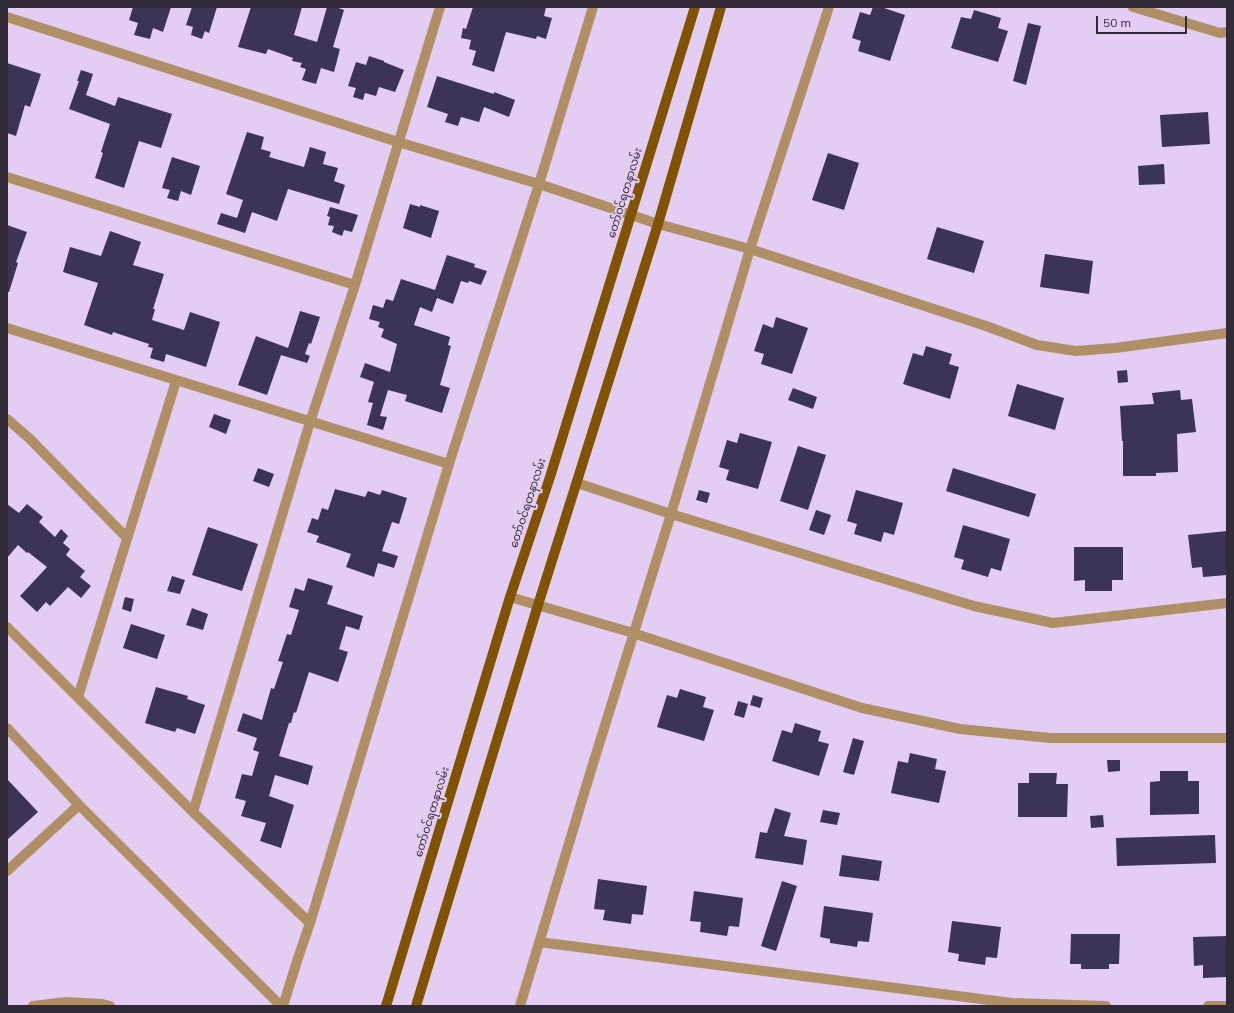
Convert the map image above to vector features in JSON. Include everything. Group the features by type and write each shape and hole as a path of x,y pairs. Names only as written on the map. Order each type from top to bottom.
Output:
{"main road":[{"name":"တော်ဝင်ရတနာလမ်း","path":"386,1006 510,596 552,469 695,7"},
{"path":"416,1006 538,605 658,224 721,7"}],"street":[{"path":"193,812 310,422 355,285 440,7"},
{"path":"8,731 79,805 282,1006 310,923 449,464 539,184 593,7"},
{"path":"520,1006 633,633 671,514 750,248 829,7"},
{"path":"1133,7 1220,33 1227,32"},
{"path":"7,17 398,142 539,184 658,224 750,248 1037,344 1076,351 1115,348 1227,333"},
{"path":"7,177 355,285"},
{"path":"7,328 449,464"},
{"path":"78,697 176,381"},
{"path":"7,419 29,438 127,538"},
{"path":"577,483 671,514 974,606 1053,623 1227,603"},
{"path":"510,596 633,633 862,708 960,729 1050,738 1227,738"},
{"path":"7,627 193,812 310,923"},
{"path":"7,871 79,805"},
{"path":"539,942 1012,1003 1106,1006"},
{"path":"33,1006 66,1002 102,1004 110,1006"},
{"path":"1208,1006 1227,1006"}],"building":[{"path":"133,7 171,7 163,32 153,28 150,39 134,35 138,23 129,20"},
{"path":"192,7 217,7 209,33 205,31 202,39 191,35 193,27 186,25"},
{"path":"251,7 302,7 294,35 317,42 327,7 336,7 344,10 333,47 340,49 334,72 321,68 316,84 302,80 306,69 300,67 302,63 292,61 293,58 268,49 266,54 238,47"},
{"path":"473,7 546,7 544,16 552,18 546,39 537,36 536,39 506,32 494,72 472,65 476,51 469,49 471,40 461,38 463,28 466,29"},
{"path":"873,7 881,7 905,15 890,61 858,51 861,41 852,38 860,12 870,15"},
{"path":"974,10 1001,18 998,28 1008,31 998,62 951,48 961,17 971,19"},
{"path":"1028,23 1041,26 1026,85 1013,81"},
{"path":"369,56 404,70 395,92 379,87 376,96 365,93 363,100 353,97 356,88 348,86 356,62 366,65"},
{"path":"7,63 41,74 30,107 25,105 16,136 7,133"},
{"path":"81,70 93,74 86,95 115,106 118,97 172,114 161,148 139,141 124,188 95,178 110,124 69,109 79,81 77,81"},
{"path":"437,76 494,94 494,92 515,100 509,117 484,107 479,122 461,117 458,126 445,122 448,114 427,107"},
{"path":"1208,112 1210,144 1162,147 1160,115"},
{"path":"247,132 264,137 261,149 271,152 269,157 304,167 310,147 326,152 323,164 338,168 334,181 345,185 339,204 288,189 277,221 252,212 245,233 217,224 221,213 237,218 243,200 226,194"},
{"path":"828,153 859,163 844,210 812,200"},
{"path":"172,157 200,166 191,195 181,191 178,201 167,198 170,190 162,188"},
{"path":"1164,164 1165,184 1139,185 1138,166"},
{"path":"410,204 420,207 420,205 439,211 431,238 403,228"},
{"path":"330,207 358,215 352,232 344,230 342,236 332,232 334,226 328,225 330,217 327,216"},
{"path":"7,225 27,232 16,262 18,263 9,292 7,292"},
{"path":"937,227 984,241 974,273 927,259"},
{"path":"110,231 141,242 133,265 164,274 153,309 155,309 152,320 184,330 190,312 220,322 206,367 166,354 164,362 150,358 153,348 148,347 149,344 113,332 112,335 84,325 98,283 63,272 70,247 101,256"},
{"path":"1045,254 1093,261 1089,294 1040,287"},
{"path":"447,255 475,264 474,267 487,271 481,285 469,281 468,283 461,281 453,304 437,298 432,312 420,307 414,325 450,337 448,345 451,346 440,385 450,388 442,413 405,401 407,395 388,390 380,416 387,417 383,430 367,425 373,403 368,402 374,382 360,377 365,363 390,372 397,344 381,337 384,329 378,327 380,322 369,319 373,305 383,308 386,299 393,301 401,279 435,290"},
{"path":"300,311 320,317 311,344 309,343 305,354 310,356 307,363 281,355 267,395 238,385 256,336 288,348"},
{"path":"776,317 808,328 792,374 761,364 764,354 754,351 763,324 773,328"},
{"path":"926,346 952,354 949,364 959,367 950,399 903,384 913,353 923,356"},
{"path":"1127,370 1128,382 1118,383 1117,371"},
{"path":"1017,384 1064,398 1055,430 1008,416"},
{"path":"793,388 817,397 813,409 788,400"},
{"path":"1180,390 1181,400 1192,399 1196,432 1177,434 1178,472 1156,473 1156,476 1123,476 1123,441 1120,406 1154,404 1152,393"},
{"path":"214,414 231,420 226,434 209,427"},
{"path":"740,433 772,442 758,489 726,480 729,470 719,467 727,440 737,443"},
{"path":"798,446 826,455 808,510 780,501"},
{"path":"258,468 274,474 269,487 253,481"},
{"path":"953,468 1036,494 1029,517 946,491"},
{"path":"335,489 365,497 368,491 380,495 382,490 407,498 399,524 392,522 382,551 398,556 394,568 378,563 374,577 346,567 351,554 316,542 319,536 307,532 312,518 318,520 322,508 328,510"},
{"path":"699,490 710,493 707,503 696,500"},
{"path":"856,490 903,503 894,535 884,532 881,542 854,534 857,524 847,521"},
{"path":"7,504 19,513 27,504 43,517 39,522 55,537 61,529 68,536 63,543 70,549 66,555 85,571 80,577 91,586 81,598 68,587 50,606 46,602 37,612 20,596 47,567 18,545 7,558"},
{"path":"816,510 831,515 824,535 809,530"},
{"path":"963,525 1010,539 1001,571 991,568 988,577 961,569 964,560 954,557"},
{"path":"208,527 258,544 242,591 192,575"},
{"path":"1227,531 1227,575 1203,577 1202,567 1192,568 1188,535"},
{"path":"1074,547 1123,547 1123,580 1112,580 1112,591 1085,591 1085,580 1074,581"},
{"path":"172,576 185,580 180,594 167,591"},
{"path":"308,578 333,586 327,604 363,616 359,630 346,626 339,649 348,652 338,682 309,672 296,713 294,712 291,723 289,723 279,756 313,766 308,785 275,775 269,796 294,805 281,848 260,841 266,823 241,816 246,801 235,798 242,774 252,776 259,752 253,750 257,738 237,731 243,713 262,720 271,688 274,689 283,662 278,661 287,634 291,635 299,610 289,607 295,588 304,591"},
{"path":"125,597 134,599 131,612 122,609"},
{"path":"192,608 208,614 203,630 186,625"},
{"path":"131,624 165,635 157,659 123,648"},
{"path":"156,687 188,696 187,699 205,705 195,734 177,728 175,732 145,723"},
{"path":"680,689 706,697 703,707 714,710 704,741 657,727 667,695 677,698"},
{"path":"753,695 763,698 760,708 750,705"},
{"path":"738,701 748,704 744,718 734,715"},
{"path":"795,723 821,731 818,741 829,744 819,776 772,761 782,730 792,733"},
{"path":"853,738 864,741 854,775 843,772"},
{"path":"910,753 937,759 935,769 946,771 939,803 891,793 898,761 908,763"},
{"path":"1107,760 1120,760 1120,771 1108,772"},
{"path":"1160,771 1188,771 1188,781 1199,781 1199,814 1150,815 1150,782 1160,781"},
{"path":"1029,773 1057,773 1056,784 1068,784 1067,817 1018,817 1018,783 1029,783"},
{"path":"7,779 38,812 7,840"},
{"path":"775,808 791,813 784,836 807,840 803,865 755,858 760,832 767,833"},
{"path":"823,810 840,813 837,825 820,822"},
{"path":"1103,815 1104,827 1091,828 1090,816"},
{"path":"1215,835 1216,863 1117,866 1116,838"},
{"path":"842,855 882,861 879,881 839,876"},
{"path":"598,879 647,886 643,915 632,914 631,924 603,920 605,910 594,909"},
{"path":"782,881 797,886 776,951 761,946"},
{"path":"694,891 743,898 739,927 729,926 727,936 700,932 701,922 690,921"},
{"path":"824,906 873,913 869,942 858,941 857,947 830,943 830,939 820,937"},
{"path":"952,921 1001,927 997,958 986,957 985,965 958,961 959,954 948,952"},
{"path":"1071,934 1120,934 1119,964 1109,964 1109,969 1081,969 1081,964 1070,964"},
{"path":"1227,936 1227,977 1203,978 1203,965 1194,966 1193,937"}]}
